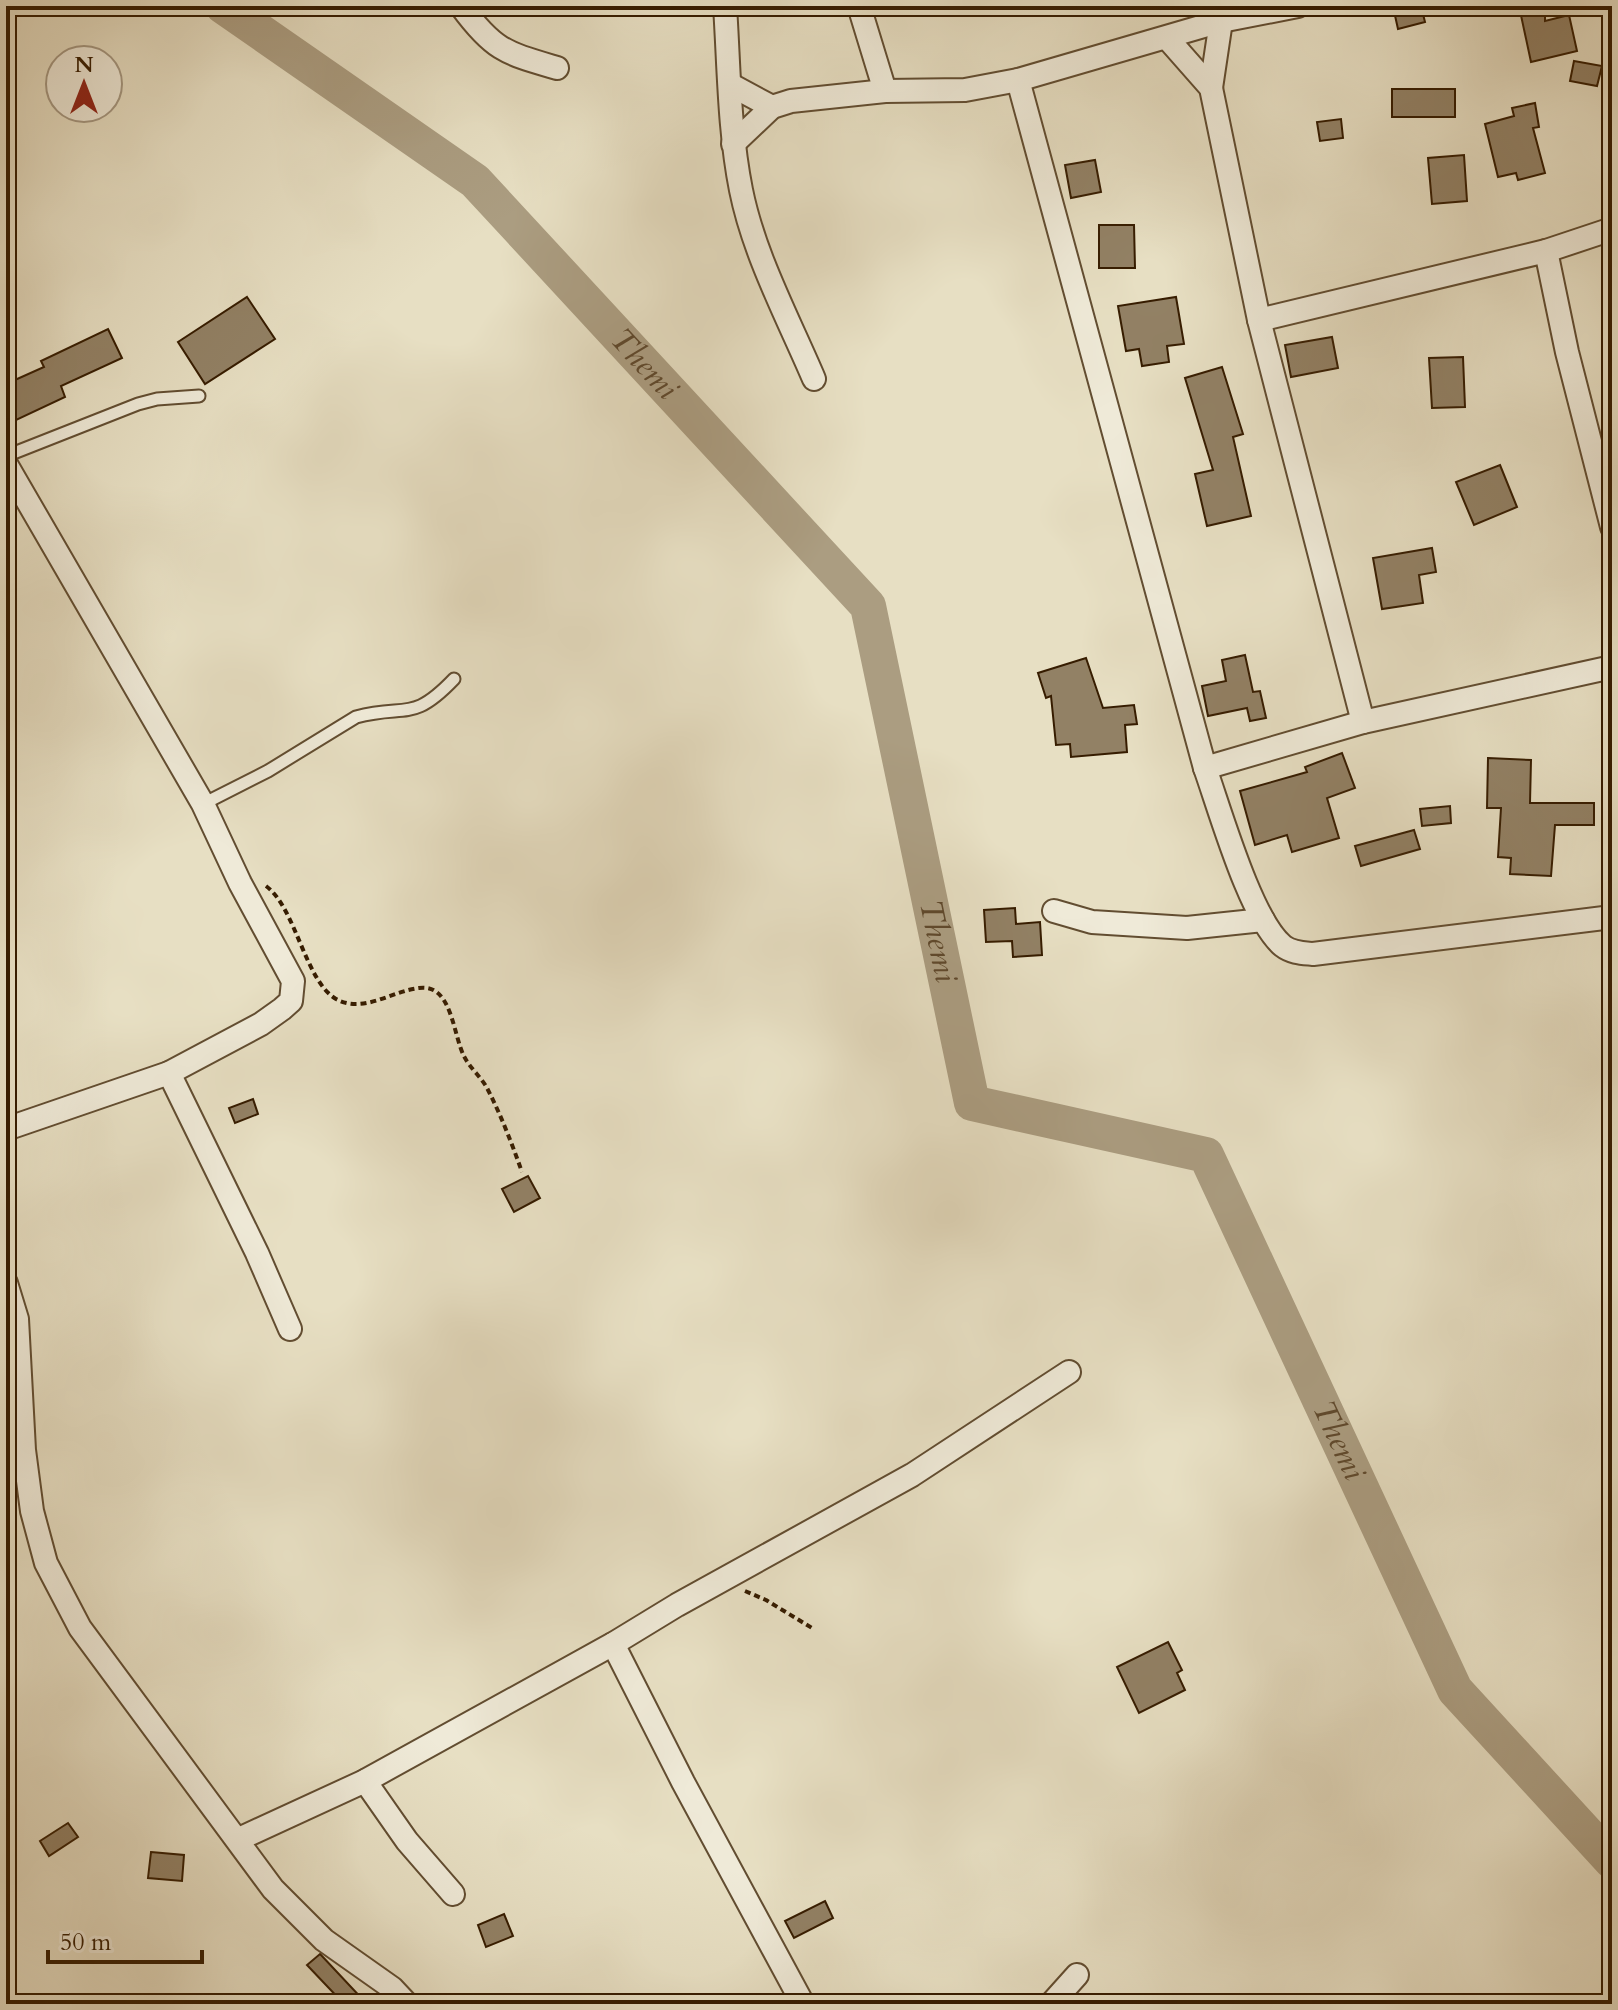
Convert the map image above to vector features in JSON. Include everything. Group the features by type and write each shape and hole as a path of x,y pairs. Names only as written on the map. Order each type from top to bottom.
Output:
{"street":[{"path":"461,6 483,34 508,54 557,68"},
{"path":"725,6 733,144 741,193 758,243 814,379"},
{"path":"859,6 885,91"},
{"path":"733,144 772,107 791,101 885,91 965,90 1018,80 1221,21 1298,6"},
{"path":"1221,21 1211,88 1259,320 1363,722"},
{"path":"1167,38 1211,88"},
{"path":"1018,80 1205,768 1240,870 1263,920 1283,946 1297,953 1313,954 1612,917"},
{"path":"731,85 772,107"},
{"path":"1259,320 1546,251 1612,229"},
{"path":"1546,251 1567,352 1612,527"},
{"path":"6,464 203,804 240,883 293,981 291,1001 261,1024 169,1073 6,1129"},
{"path":"1205,768 1363,722 1612,667"},
{"path":"1054,911 1092,922 1187,928 1263,920"},
{"path":"169,1073 251,1240 290,1329"},
{"path":"6,1283 17,1319 24,1450 32,1511 46,1563 80,1628 273,1889 324,1940 392,1988 407,2004"},
{"path":"239,1839 365,1781 613,1644 912,1475 1069,1372"},
{"path":"613,1644 803,2004"},
{"path":"365,1781 407,1841 453,1894"},
{"path":"1051,2004 1077,1975"}],"lane":[{"path":"6,456 138,404 157,399 199,396"},
{"path":"203,804 268,771 356,717 417,710 434,700 454,679"}],"path":[{"path":"240,883 266,885 272,890 321,982 335,998 350,1004 374,1002 417,988 428,988 438,993 448,1006 464,1057 486,1085 522,1172"},
{"path":"720,1582 766,1600 812,1628"}],"building":[{"path":"1421,6 1425,22 1398,29 1394,11"},
{"path":"1519,6 1545,6 1545,21 1569,15 1577,51 1531,62"},
{"path":"1574,61 1602,66 1597,86 1570,81"},
{"path":"1392,89 1455,89 1455,117 1392,117"},
{"path":"1535,103 1539,127 1533,128 1545,173 1518,180 1516,173 1498,177 1485,124 1514,116 1512,108"},
{"path":"1341,119 1343,138 1320,141 1317,122"},
{"path":"1464,155 1467,201 1432,204 1428,158"},
{"path":"1095,160 1101,192 1071,198 1065,165"},
{"path":"1099,225 1134,225 1135,268 1099,268"},
{"path":"247,297 275,339 205,384 178,342"},
{"path":"1176,297 1184,344 1167,346 1169,362 1142,366 1139,349 1126,351 1118,306"},
{"path":"108,329 122,358 61,386 65,397 14,421 6,404 6,384 44,367 41,361"},
{"path":"1332,337 1338,368 1291,377 1285,345"},
{"path":"1463,357 1465,407 1432,408 1429,358"},
{"path":"1222,367 1243,434 1233,437 1251,516 1207,526 1195,474 1213,470 1185,378"},
{"path":"1500,465 1517,507 1474,525 1456,482"},
{"path":"1432,548 1436,572 1419,575 1423,603 1382,609 1373,558"},
{"path":"1245,655 1253,692 1260,691 1266,718 1250,721 1247,708 1208,716 1202,686 1226,681 1222,660"},
{"path":"1086,658 1103,708 1134,705 1137,724 1125,725 1127,752 1071,757 1070,744 1056,745 1051,696 1046,698 1038,673"},
{"path":"1342,753 1355,788 1327,798 1339,838 1292,852 1287,835 1255,845 1240,791 1307,772 1305,767"},
{"path":"1488,758 1531,760 1530,803 1594,803 1594,825 1555,825 1551,876 1510,874 1511,858 1498,857 1501,808 1487,808"},
{"path":"1450,806 1451,823 1422,826 1420,809"},
{"path":"1414,830 1420,849 1361,866 1355,846"},
{"path":"1015,908 1016,924 1040,922 1042,955 1013,957 1012,941 986,942 984,910"},
{"path":"253,1099 258,1114 235,1123 229,1108"},
{"path":"528,1176 540,1198 514,1212 502,1189"},
{"path":"1168,1642 1182,1670 1177,1673 1185,1690 1139,1713 1117,1667"},
{"path":"68,1823 78,1837 49,1856 40,1841"},
{"path":"151,1852 184,1855 182,1881 148,1878"},
{"path":"825,1901 833,1918 794,1938 785,1921"},
{"path":"504,1914 513,1936 486,1947 478,1925"},
{"path":"320,1954 367,2004 344,2004 307,1965"}],"waterway":[{"name":"Themi","path":"223,6 475,181 868,606 972,1103 1206,1155 1455,1690 1612,1861"}]}
